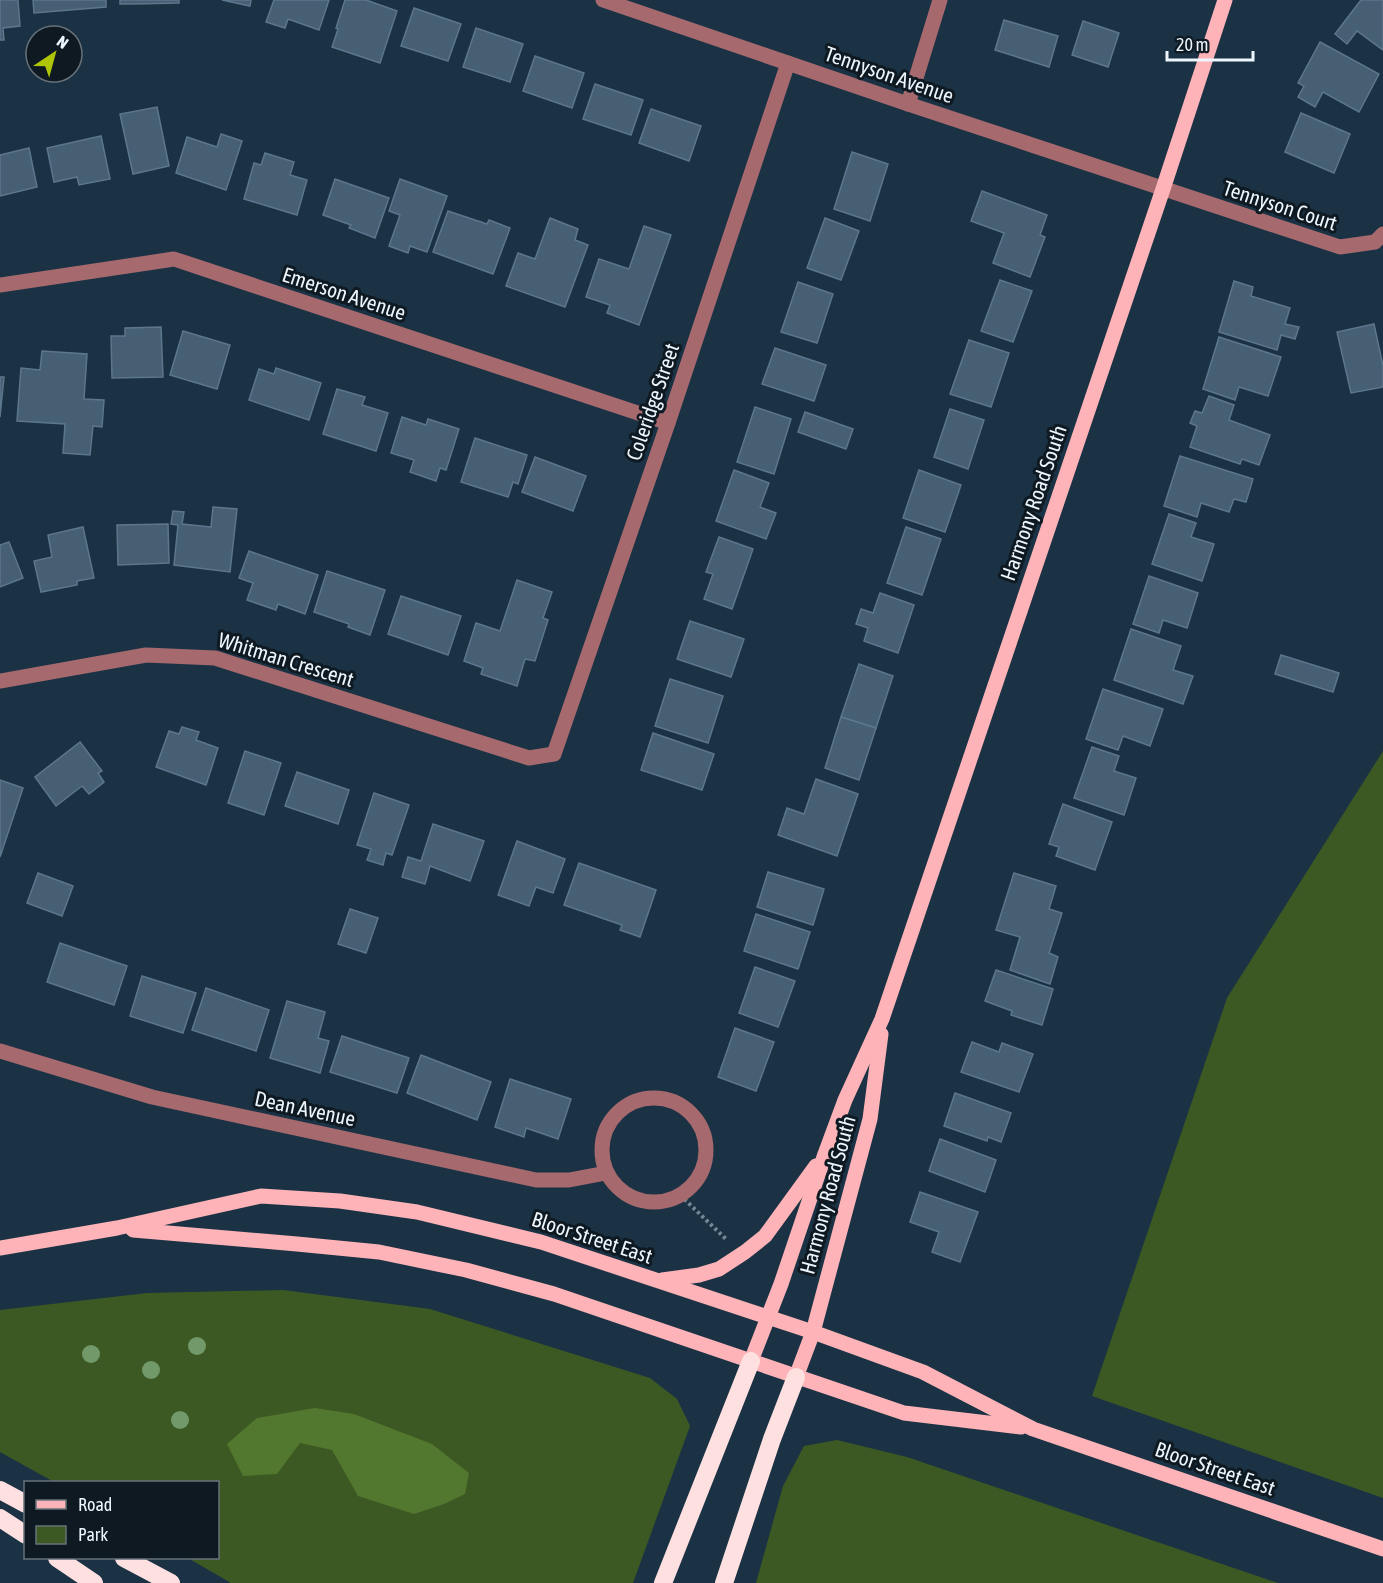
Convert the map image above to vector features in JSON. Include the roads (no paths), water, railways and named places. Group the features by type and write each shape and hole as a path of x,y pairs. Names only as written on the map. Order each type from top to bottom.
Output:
{"highway":[{"path":"663,1583 751,1361"},
{"path":"724,1583 772,1439 796,1377"},
{"path":"0,1490 24,1503"},
{"path":"0,1518 24,1535"},
{"path":"60,1559 94,1583"},
{"path":"128,1559 171,1583"}],"main road":[{"name":"Harmony Road South","path":"751,1361 845,1100 882,1019 1225,0"},
{"name":"Harmony Road South","path":"796,1377 813,1332 870,1119 882,1019"},
{"path":"656,1280 699,1275 719,1269 758,1242 765,1236 825,1154"},
{"name":"Bloor Street East","path":"0,1248 117,1228 261,1196 340,1201 417,1212 541,1242 768,1316 923,1372 1033,1429 1383,1549"},
{"name":"Bloor Street East","path":"117,1228 379,1252 466,1270 554,1294 904,1413 1033,1429"}],"street":[{"name":"Tennyson Avenue","path":"603,0 1163,189"},
{"path":"908,104 940,0"},
{"name":"Coleridge Street","path":"554,754 668,423 788,63"},
{"name":"Tennyson Court","path":"1163,189 1340,247 1375,242 1383,234"},
{"name":"Emerson Avenue","path":"0,285 174,259 668,423"},
{"name":"Whitman Crescent","path":"0,681 146,655 215,658 529,758 554,754"},
{"name":"Dean Avenue","path":"0,1051 152,1097 536,1180 569,1180 606,1173"},
{"path":"647,1098 664,1098 680,1104 693,1114 702,1130 706,1147 705,1165 697,1181 680,1196 667,1201 649,1203 632,1198 617,1188 606,1173 602,1158 602,1141 607,1125 617,1112 631,1102 647,1098"}]}
